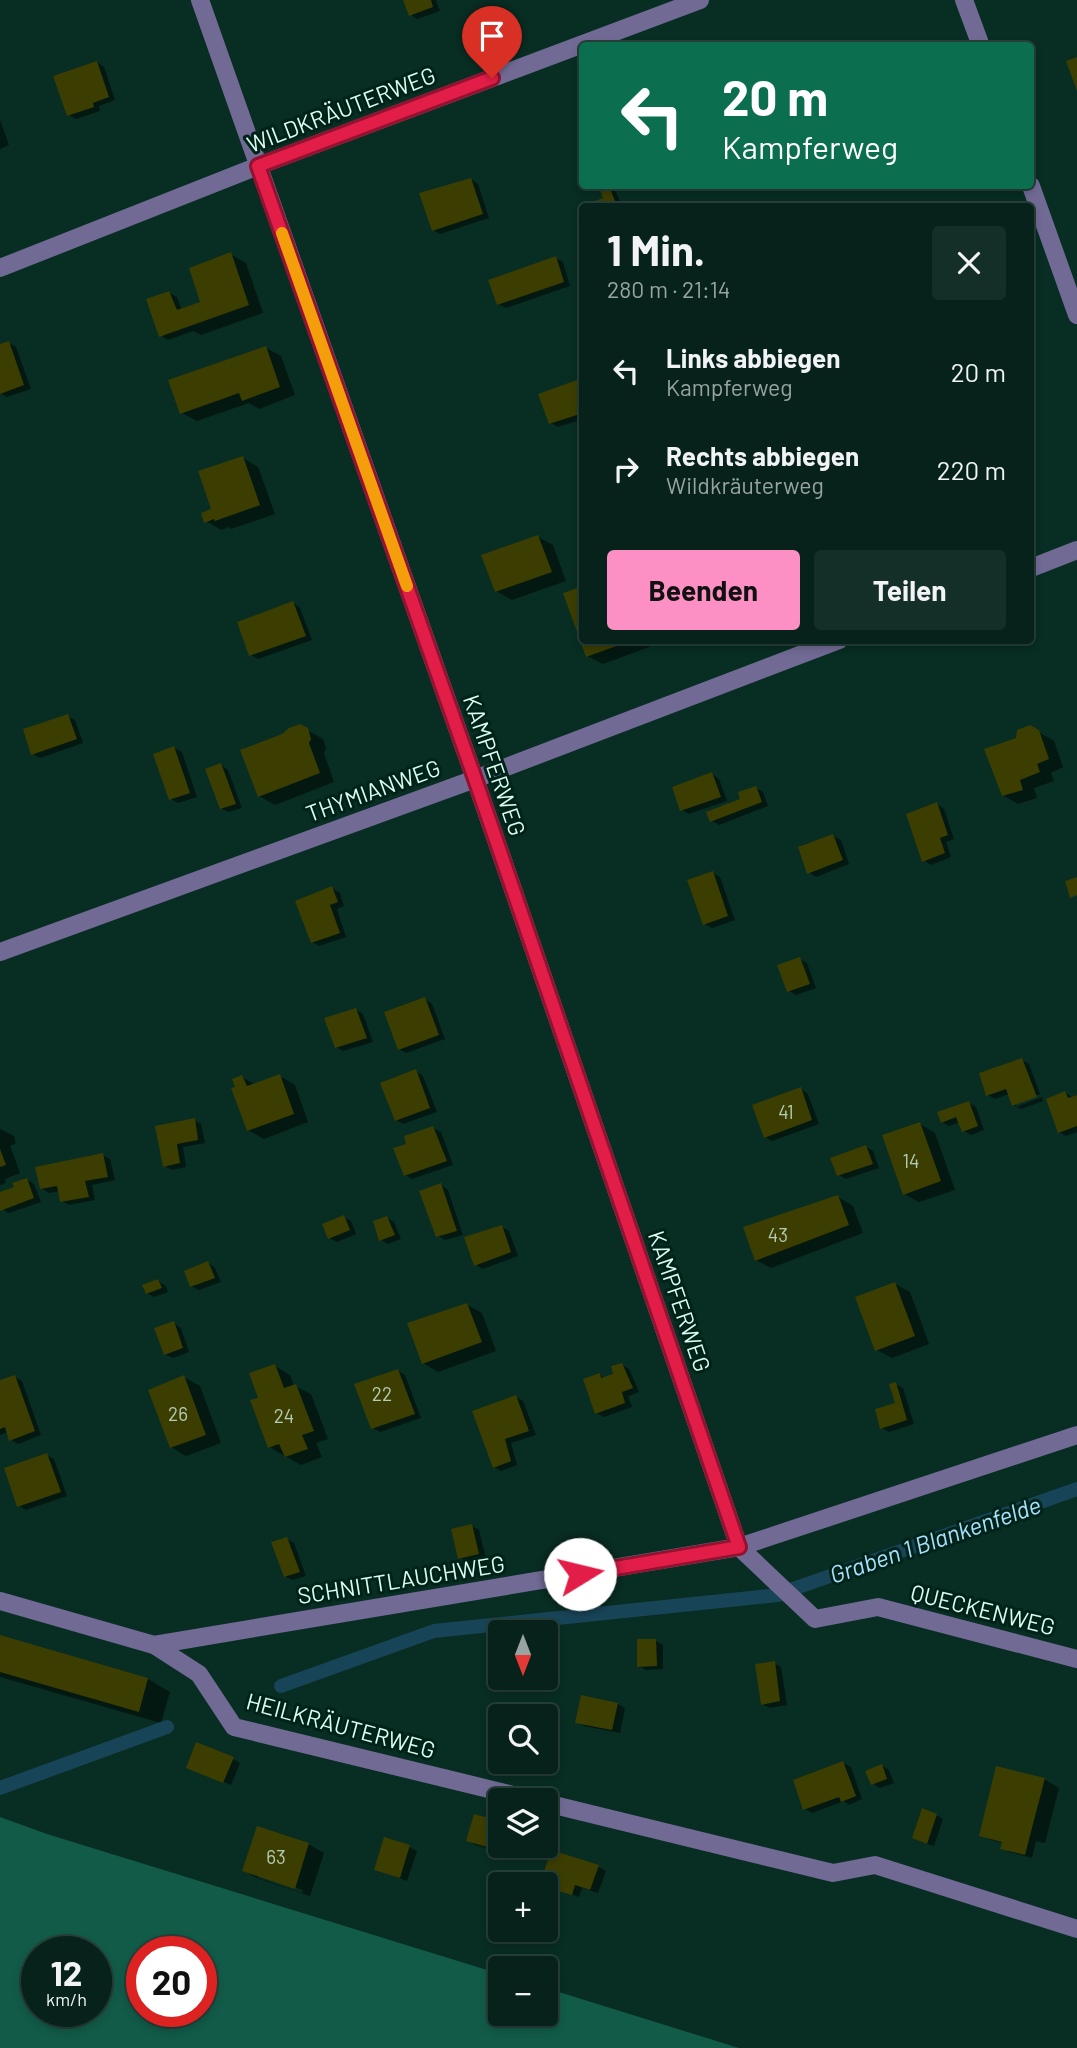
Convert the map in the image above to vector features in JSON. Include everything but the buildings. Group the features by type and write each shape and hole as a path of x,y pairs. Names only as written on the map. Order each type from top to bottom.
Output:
{"lane":[{"name":"KAMPFERWEG","path":"200,0 475,779 739,1547"},
{"name":"WILDKRÄUTERWEG","path":"588,42 700,0"},
{"path":"964,0 980,42"},
{"name":"WILDKRÄUTERWEG","path":"0,268 258,166 579,45"},
{"path":"1032,189 1077,315"},
{"path":"1034,567 1077,550"},
{"name":"THYMIANWEG","path":"0,952 475,779 829,644"},
{"name":"SCHNITTLAUCHWEG","path":"154,1645 739,1547 1077,1435"},
{"name":"QUECKENWEG","path":"739,1547 815,1619 878,1607 1077,1659"},
{"name":"HEILKRÄUTERWEG","path":"0,1601 154,1645 199,1674 234,1727 488,1789"},
{"path":"558,1806 833,1873 875,1865 1077,1929"}],"green space":[{"path":"0,1817 47,1834 488,1970 488,2026 558,2026 558,1992 739,2048 0,2048"}],"waterway":[{"name":"Graben 1 Blankenfelde","path":"793,1589 1077,1489"},
{"name":"Graben 1 Blankenfelde","path":"281,1686 434,1631 778,1595"},
{"name":"Graben 1 Blankenfelde","path":"0,1788 167,1727"}],"slow traffic":[{"path":"282,233 407,586"}],"route":[{"path":"492,78 258,166 475,779 739,1547 580,1574"}]}
